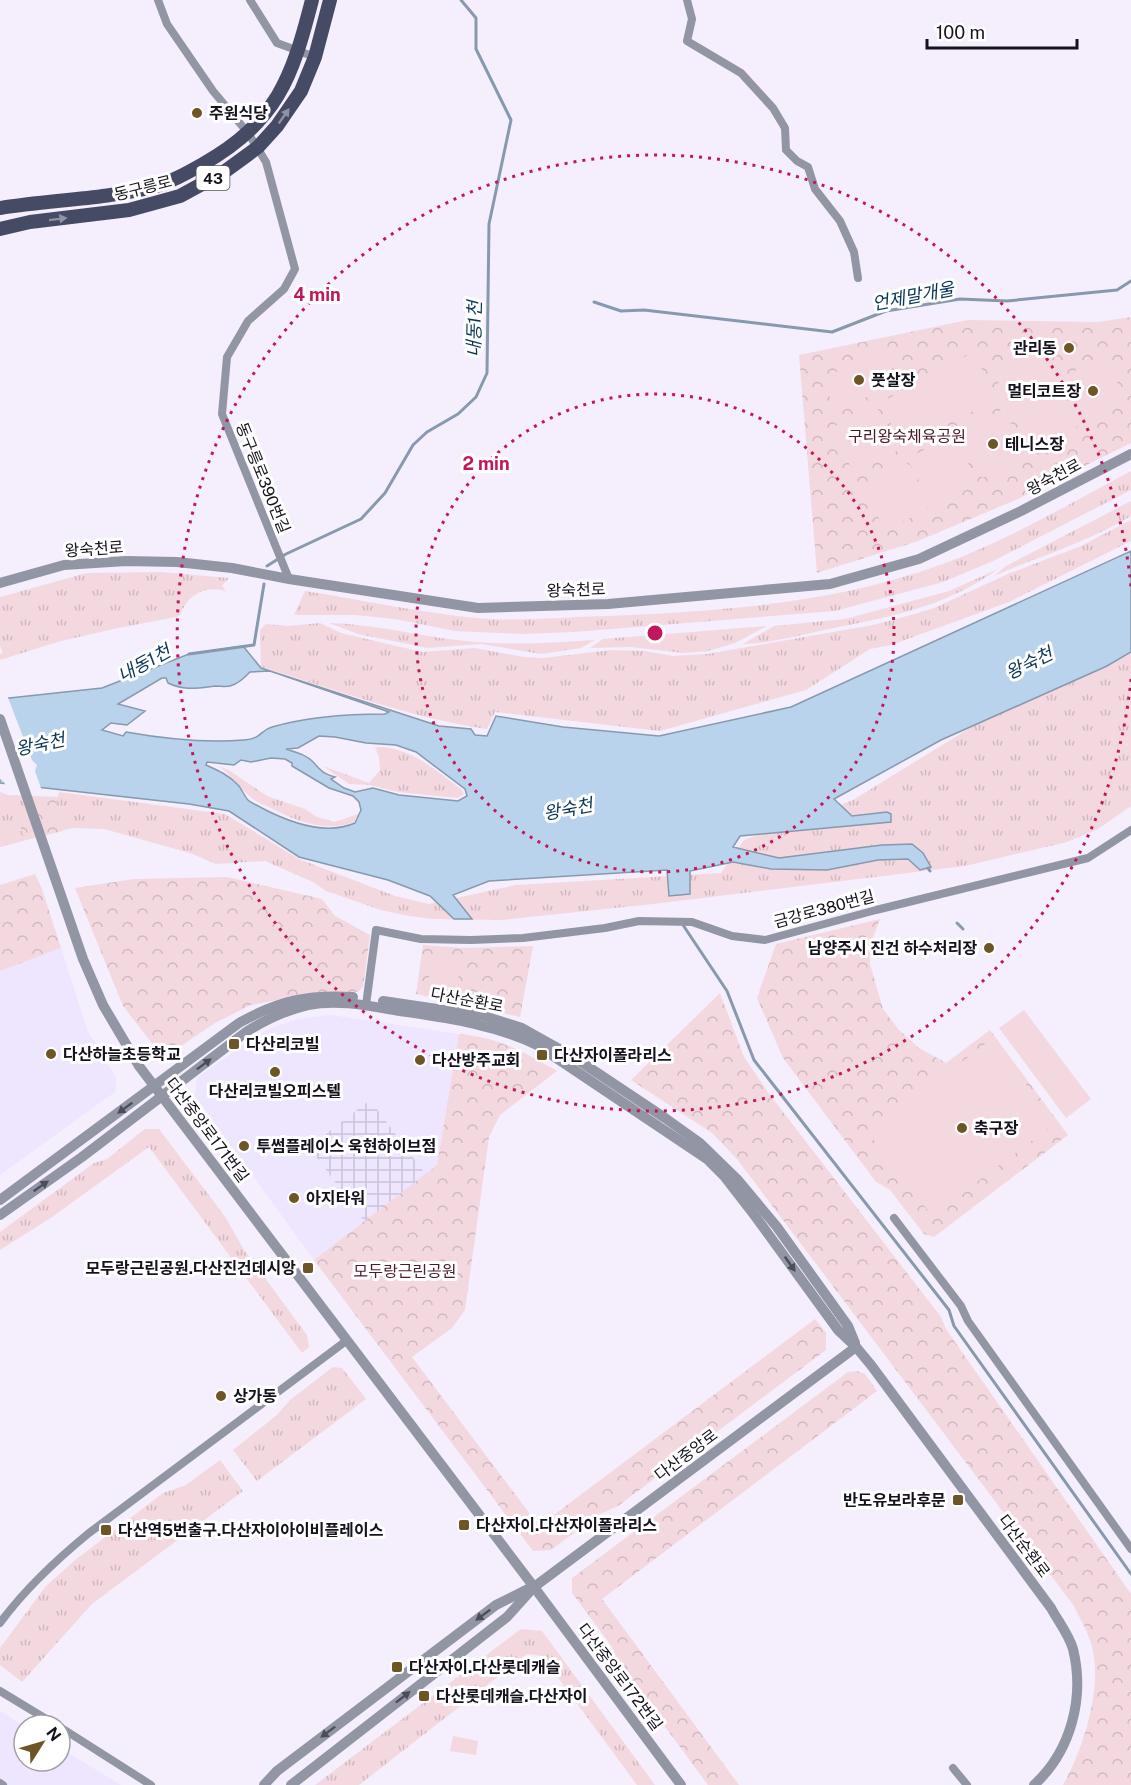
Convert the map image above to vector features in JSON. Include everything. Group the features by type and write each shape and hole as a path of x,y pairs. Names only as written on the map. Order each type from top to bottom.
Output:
{"main road":[{"name":"동구릉로","path":"0,208 122,193 155,186 179,177 215,157 265,116 280,93 298,51 312,0"},
{"name":"동구릉로","path":"0,229 30,222 129,210 180,196 224,172 258,147 277,126 301,91 315,57 330,0"}],"street":[{"name":"동구릉로390번길","path":"158,0 167,24 213,90 248,132 266,162 295,270 284,289 248,321 227,357 222,414 289,579"},
{"path":"250,0 277,43 315,57"},
{"path":"687,0 692,19 687,41 741,73 773,108 784,128 786,150 797,162 808,167 815,189 840,221 854,252 858,279"},
{"name":"왕숙천로","path":"0,583 64,565 126,561 177,562 232,568 478,608 608,604 830,584 919,559 1021,511 1131,454"},
{"name":"다산중앙로171번길","path":"0,719 75,937 103,1005 139,1066 534,1587"},
{"name":"금강로380번길","path":"367,1002 376,930 421,939 471,940 523,938 594,930 639,921 692,922 732,936 765,940 1088,858 1131,830"},
{"name":"다산순환로","path":"0,1200 239,1023 278,1004 306,997 327,995 367,1002 467,1013 522,1028 572,1056 700,1143 725,1166 777,1227 848,1326 856,1347 1051,1608 1072,1647 1077,1682 1074,1719 1064,1747 1047,1773 1034,1785"},
{"name":"다산순환로","path":"0,1215 82,1157 246,1032 272,1017 309,1005 367,1002"},
{"path":"894,1218 961,1306 968,1321 1131,1549"},
{"path":"0,1623 35,1582 89,1533 346,1341"},
{"name":"다산중앙로","path":"291,1785 507,1617 534,1587 856,1347"},
{"name":"다산중앙로","path":"264,1785 277,1771 496,1605 534,1587"},
{"name":"다산중앙로172번길","path":"534,1587 681,1785"},
{"path":"0,1691 36,1713"},
{"path":"72,1735 146,1784"},
{"path":"953,1768 967,1785"}],"shaded area":[{"name":"다산하늘초등학교","path":"61,948 87,1030 116,1078 116,1091 0,1175 0,971"},
{"path":"330,1015 459,1034 437,1165 314,1260 195,1096 197,1078 251,1039 269,1029 298,1019"},
{"path":"370,1100 426,1175 364,1221 309,1147"},
{"path":"0,1711 12,1718 12,1773 72,1773 72,1755 121,1785 0,1785"}],"green space":[{"name":"구리왕숙체육공원","path":"1131,317 1131,443 1018,499 918,541 817,573 799,355 968,320 1098,322"},
{"name":"멀티코트장","path":"1038,348 1050,372 1005,396 993,372"},
{"name":"풋살장","path":"881,349 898,380 838,412 821,380"},
{"name":"테니스장","path":"973,352 997,398 952,422 927,377"},
{"name":"멀티코트장","path":"1103,356 1127,401 1082,426 1058,380"},
{"path":"925,378 949,423 904,448 880,403"},
{"name":"멀티코트장","path":"1054,381 1078,426 1033,451 1008,406"},
{"path":"875,404 900,449 855,474 830,429"},
{"name":"테니스장","path":"1003,409 1028,454 982,478 958,433"},
{"name":"테니스장","path":"952,435 977,480 932,504 907,459"},
{"path":"906,461 931,506 886,531 861,486"},
{"path":"1131,471 1131,490 993,561 943,582 835,611 574,632 522,634 455,631 395,619 355,615 294,615 305,591 432,613 508,620 733,608 817,597 900,578 965,555 1037,521"},
{"path":"1131,501 1131,516 1115,525 994,576 1006,566"},
{"path":"1131,520 1131,541 1009,602 891,645 870,649 806,690 660,731 495,712 487,729 430,718 261,667 260,630 266,624 287,626 320,623 341,633 422,652 475,648 543,658 611,650 644,651 673,656 707,654 873,625 934,608 1008,574 1081,546"},
{"path":"998,569 960,592 902,613 779,640 743,644 774,626 845,619 949,591"},
{"path":"161,572 229,578 222,586 226,591 210,589 197,593 176,617 61,641 0,660 0,654 3,653 0,646 0,597 87,573"},
{"path":"329,623 362,625 474,642 543,643 595,640 581,648 541,654 481,644 428,648 358,634"},
{"path":"767,626 735,643 708,651 683,653 631,647 590,648 603,639"},
{"path":"1131,648 1131,806 1098,829 1067,842 965,866 502,920 433,919 381,910 326,891 313,882 265,861 216,864 190,853 104,829 72,828 0,847 0,792 8,795 58,797 59,792 225,814 299,859 395,896 429,904 516,885 721,873 744,840 853,800 1004,707"},
{"path":"375,747 400,750 421,760 461,789 464,794 458,798 349,784 323,766 369,783 380,770"},
{"path":"219,766 267,796 305,809 317,817 335,822 358,814 354,822 343,825 322,826 300,821 255,800"},
{"path":"55,799 63,831 24,840 16,809"},
{"path":"35,874 61,948 0,971 0,885"},
{"path":"227,877 322,899 335,916 370,935 363,987 358,992 319,992 251,1005 215,1023 172,1052 158,1051 123,1006 75,888 134,879"},
{"path":"880,919 870,945 870,964 883,1009 899,1030 919,1048 946,1063 990,1030 1068,1135 934,1237 924,1234 890,1190 876,1182 783,1058 757,998 776,944"},
{"path":"423,945 462,948 533,946 520,1017 416,994"},
{"path":"432,954 461,958 456,996 427,992"},
{"path":"720,993 744,1057 770,1095 941,1317 946,1329 1131,1594 1131,1785 1063,1785 1085,1734 1094,1695 1094,1657 1090,1640 1074,1606 737,1159 712,1133 631,1080"},
{"path":"1024,1010 1091,1099 1066,1118 999,1028"},
{"name":"모두랑근린공원","path":"459,1034 499,1042 557,1071 500,1115 489,1137 465,1310 452,1328 412,1357 539,1526 815,1319 826,1333 826,1350 618,1506 598,1515 551,1550 533,1551 314,1260 437,1165"},
{"name":"축구장","path":"992,1039 1055,1123 932,1216 868,1132"},
{"path":"145,1129 159,1129 226,1218 244,1250 307,1335 309,1347 302,1353 149,1147 52,1217 0,1250 0,1232 94,1163 107,1159"},
{"path":"333,1367 342,1368 366,1399 257,1481 233,1450 277,1415 290,1400"},
{"path":"857,1371 865,1374 877,1391 602,1599 739,1785 708,1785 618,1663 613,1648 572,1593 572,1578 848,1372"},
{"path":"220,1460 243,1491 92,1604 22,1682 0,1665 0,1648 46,1586 74,1561 163,1493 186,1485"},
{"path":"521,1629 542,1631 655,1785 637,1785 542,1656 527,1654 359,1785 315,1785"},
{"path":"453,1736 478,1741 476,1755 450,1751"}],"water":[{"name":"왕숙천","path":"1131,551 1131,652 1107,666 941,740 834,799 852,816 887,812 891,814 891,822 740,836 733,847 779,858 882,845 912,844 923,853 931,867 920,870 908,859 878,860 827,870 771,869 733,862 690,871 690,894 669,896 667,870 489,881 453,895 472,919 454,919 430,896 388,880 299,857 229,811 189,804 0,783 0,699 102,688 189,654 243,646 261,668 439,726 471,729 475,735 487,736 496,716 563,727 659,736 791,707","holes":["270,671 389,712 314,718 272,727 254,738 244,740 185,740 126,732 123,736 102,730 111,723 127,725 145,711 118,704 162,678 166,678 168,683 174,686 197,688 233,685 250,672","319,736 396,745 416,752 465,789 467,796 458,801 399,795 373,788 355,792 331,779 335,777 323,772 308,758 286,749 298,748","271,758 285,759 292,763 292,766 329,788 353,796 359,802 361,810 355,823 343,827 319,828 282,818 249,801 234,781 206,765 207,762 234,765 241,760 251,762"]}],"pier":[{"path":"7,695 32,760 37,765 35,771 42,791 6,787 0,779 0,696"}],"waterway":[{"name":"내동1천","path":"267,566 286,554 361,519 385,493 413,445 427,432 458,414 476,397 487,373 489,224 511,120 476,49 476,18 461,0"},
{"name":"언제말개울","path":"594,302 621,311 644,310 832,332 886,311 960,299 1007,301 1117,290 1131,281"},
{"name":"내동1천","path":"189,654 254,645 264,584"},
{"path":"957,923 963,929"},
{"path":"683,925 727,991 754,1060 949,1310 954,1326 1131,1574"}],"place":[{"name":"주원식당","path":"197,113"},
{"name":"관리동","path":"1069,348"},
{"name":"풋살장","path":"859,380"},
{"name":"멀티코트장","path":"1093,391"},
{"name":"테니스장","path":"993,444"},
{"name":"남양주시 진건 하수처리장","path":"989,948"},
{"name":"다산리코빌","path":"234,1044"},
{"name":"다산하늘초등학교","path":"51,1054"},
{"name":"다산자이폴라리스","path":"542,1055"},
{"name":"다산방주교회","path":"420,1060"},
{"name":"다산리코빌오피스텔","path":"275,1072"},
{"name":"축구장","path":"962,1128"},
{"name":"투썸플레이스 욱현하이브점","path":"244,1146"},
{"name":"아지타워","path":"294,1198"},
{"name":"모두랑근린공원.다산진건데시앙","path":"308,1268"},
{"name":"상가동","path":"221,1396"},
{"name":"반도유보라후문","path":"958,1500"},
{"name":"다산자이.다산자이폴라리스","path":"464,1525"},
{"name":"다산역5번출구.다산자이아이비플레이스","path":"106,1530"},
{"name":"다산자이.다산롯데캐슬","path":"397,1667"},
{"name":"다산롯데캐슬.다산자이","path":"424,1696"}]}
